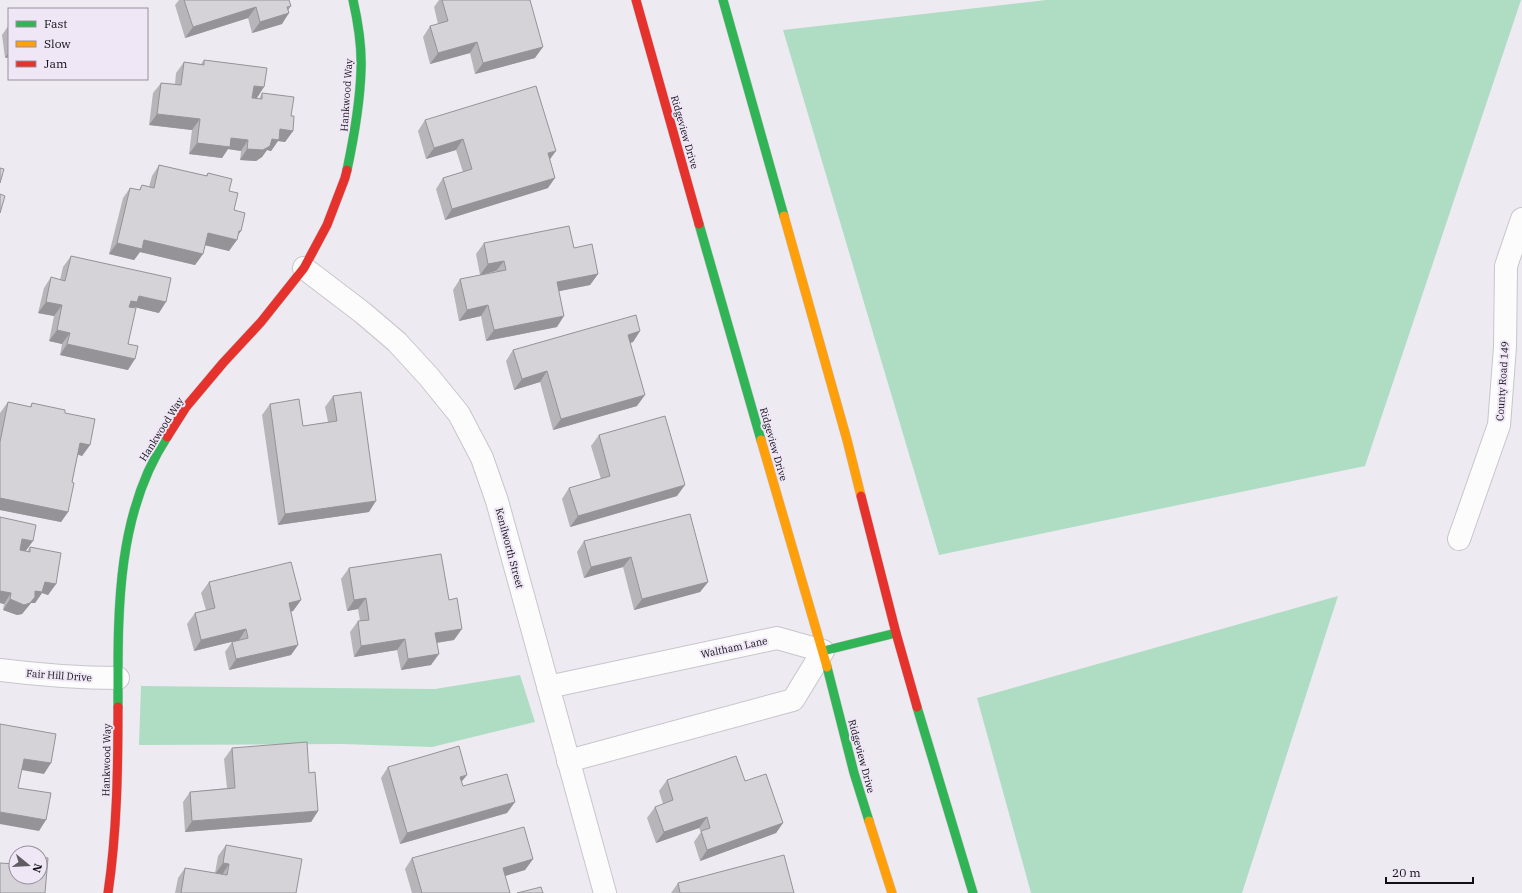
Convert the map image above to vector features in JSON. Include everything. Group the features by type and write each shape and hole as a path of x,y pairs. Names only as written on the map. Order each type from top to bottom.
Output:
{"main road":[{"name":"Hankwood Way","path":"108,893 114,852 118,746 120,590 125,553 132,519 146,474 186,407 223,363 261,322 304,268 327,225 342,185 356,125 361,69 357,19 353,0"},
{"name":"Ridgeview Drive","path":"636,0 736,354 823,651 854,773 892,893"},
{"path":"724,0 847,440 896,634 973,893"},
{"path":"823,651 896,634"}],"street":[{"name":"County Road 149","path":"1459,538 1499,424 1505,347 1506,266 1522,219"},
{"name":"Kenilworth Street","path":"304,268 363,313 397,342 459,414 482,458 497,501 605,893"},
{"name":"Waltham Lane","path":"548,687 777,638 823,651"},
{"path":"568,761 793,700 823,651"},
{"name":"Fair Hill Drive","path":"0,670 38,675 81,678 118,678"}],"green space":[{"path":"1046,0 1521,0 1365,466 939,555 783,30"},
{"path":"1338,596 1242,893 1031,893 977,698"},
{"path":"520,675 535,722 432,747 342,744 139,745 141,686 435,689"}],"building":[{"path":"184,0 289,0 291,6 287,7 289,13 260,22 256,7 193,27"},
{"path":"442,0 530,0 543,47 483,63 477,42 438,53 430,26 448,21"},
{"path":"204,60 267,68 264,87 254,86 252,98 262,99 262,93 294,97 291,116 294,116 293,131 280,129 279,140 272,139 270,146 263,150 247,149 248,140 231,138 230,147 197,143 200,119 157,114 161,83 181,85 184,62 204,65"},
{"path":"536,86 556,151 548,153 555,178 452,209 443,178 472,169 463,139 434,148 425,120"},
{"path":"159,165 207,176 208,173 232,179 229,191 238,193 234,210 245,213 241,231 239,231 237,240 208,233 203,254 144,240 142,249 117,243 130,188 140,190 142,185 154,188"},
{"path":"0,168 4,169 0,183"},
{"path":"0,194 5,196 0,213"},
{"path":"569,226 574,248 592,244 598,274 557,282 564,316 494,330 488,305 467,310 460,279 506,270 504,261 488,264 484,243"},
{"path":"71,256 171,278 166,302 139,296 137,302 131,301 129,307 136,308 128,344 138,346 135,359 67,344 70,333 57,330 62,305 46,302 51,277 65,281"},
{"path":"636,315 640,331 628,335 645,395 561,419 547,371 522,379 513,350"},
{"path":"361,392 376,501 285,514 270,404 299,399 303,426 337,421 333,396"},
{"path":"8,402 31,407 32,403 65,410 65,413 95,419 90,445 80,443 68,512 0,498 0,442"},
{"path":"665,416 685,485 578,516 569,488 610,476 599,435"},
{"path":"690,514 708,582 642,599 631,557 591,567 584,541"},
{"path":"0,517 36,525 33,541 22,539 20,550 30,552 30,547 61,553 56,584 45,582 42,592 35,591 35,597 30,603 24,605 10,599 11,593 0,591"},
{"path":"441,554 449,600 457,598 462,629 435,633 439,654 408,659 405,639 361,646 358,621 369,620 366,598 354,600 349,568"},
{"path":"291,562 301,600 289,603 298,645 236,659 232,642 248,638 246,629 201,640 195,613 215,608 209,582"},
{"path":"0,724 56,734 51,763 24,759 18,788 51,793 46,820 0,812"},
{"path":"307,742 309,773 315,772 318,811 192,821 190,792 235,788 232,748"},
{"path":"459,746 467,775 460,777 463,786 507,774 515,802 407,833 388,767"},
{"path":"736,756 745,781 766,774 783,823 707,850 701,831 710,828 707,817 664,832 655,807 673,800 667,780"},
{"path":"524,827 533,859 503,868 510,893 422,893 412,858"},
{"path":"226,845 302,859 296,893 181,893 185,868 227,875 229,864 223,863"},
{"path":"784,855 794,893 680,893 678,883"},
{"path":"0,863 8,864 8,885 46,885 45,893 0,893"},
{"path":"541,887 543,893 517,893"}],"traffic: fast":[{"path":"347,170 356,120 361,70 361,52 353,0"},
{"path":"723,0 784,216"},
{"path":"699,224 761,440"},
{"path":"118,707 118,638 120,602 123,568 129,533 137,500 150,468 167,437"},
{"path":"823,651 896,633"},
{"path":"827,667 854,773 869,821"},
{"path":"917,707 973,893"}],"traffic: slow":[{"path":"784,216 847,440 861,496"},
{"path":"761,440 827,667"},
{"path":"869,821 892,893"}],"traffic: jam":[{"path":"636,0 699,224"},
{"path":"167,437 186,407 223,363 261,322 304,268 327,225 347,170"},
{"path":"861,496 896,633 917,707"},
{"path":"108,893 116,800 118,707"}]}
